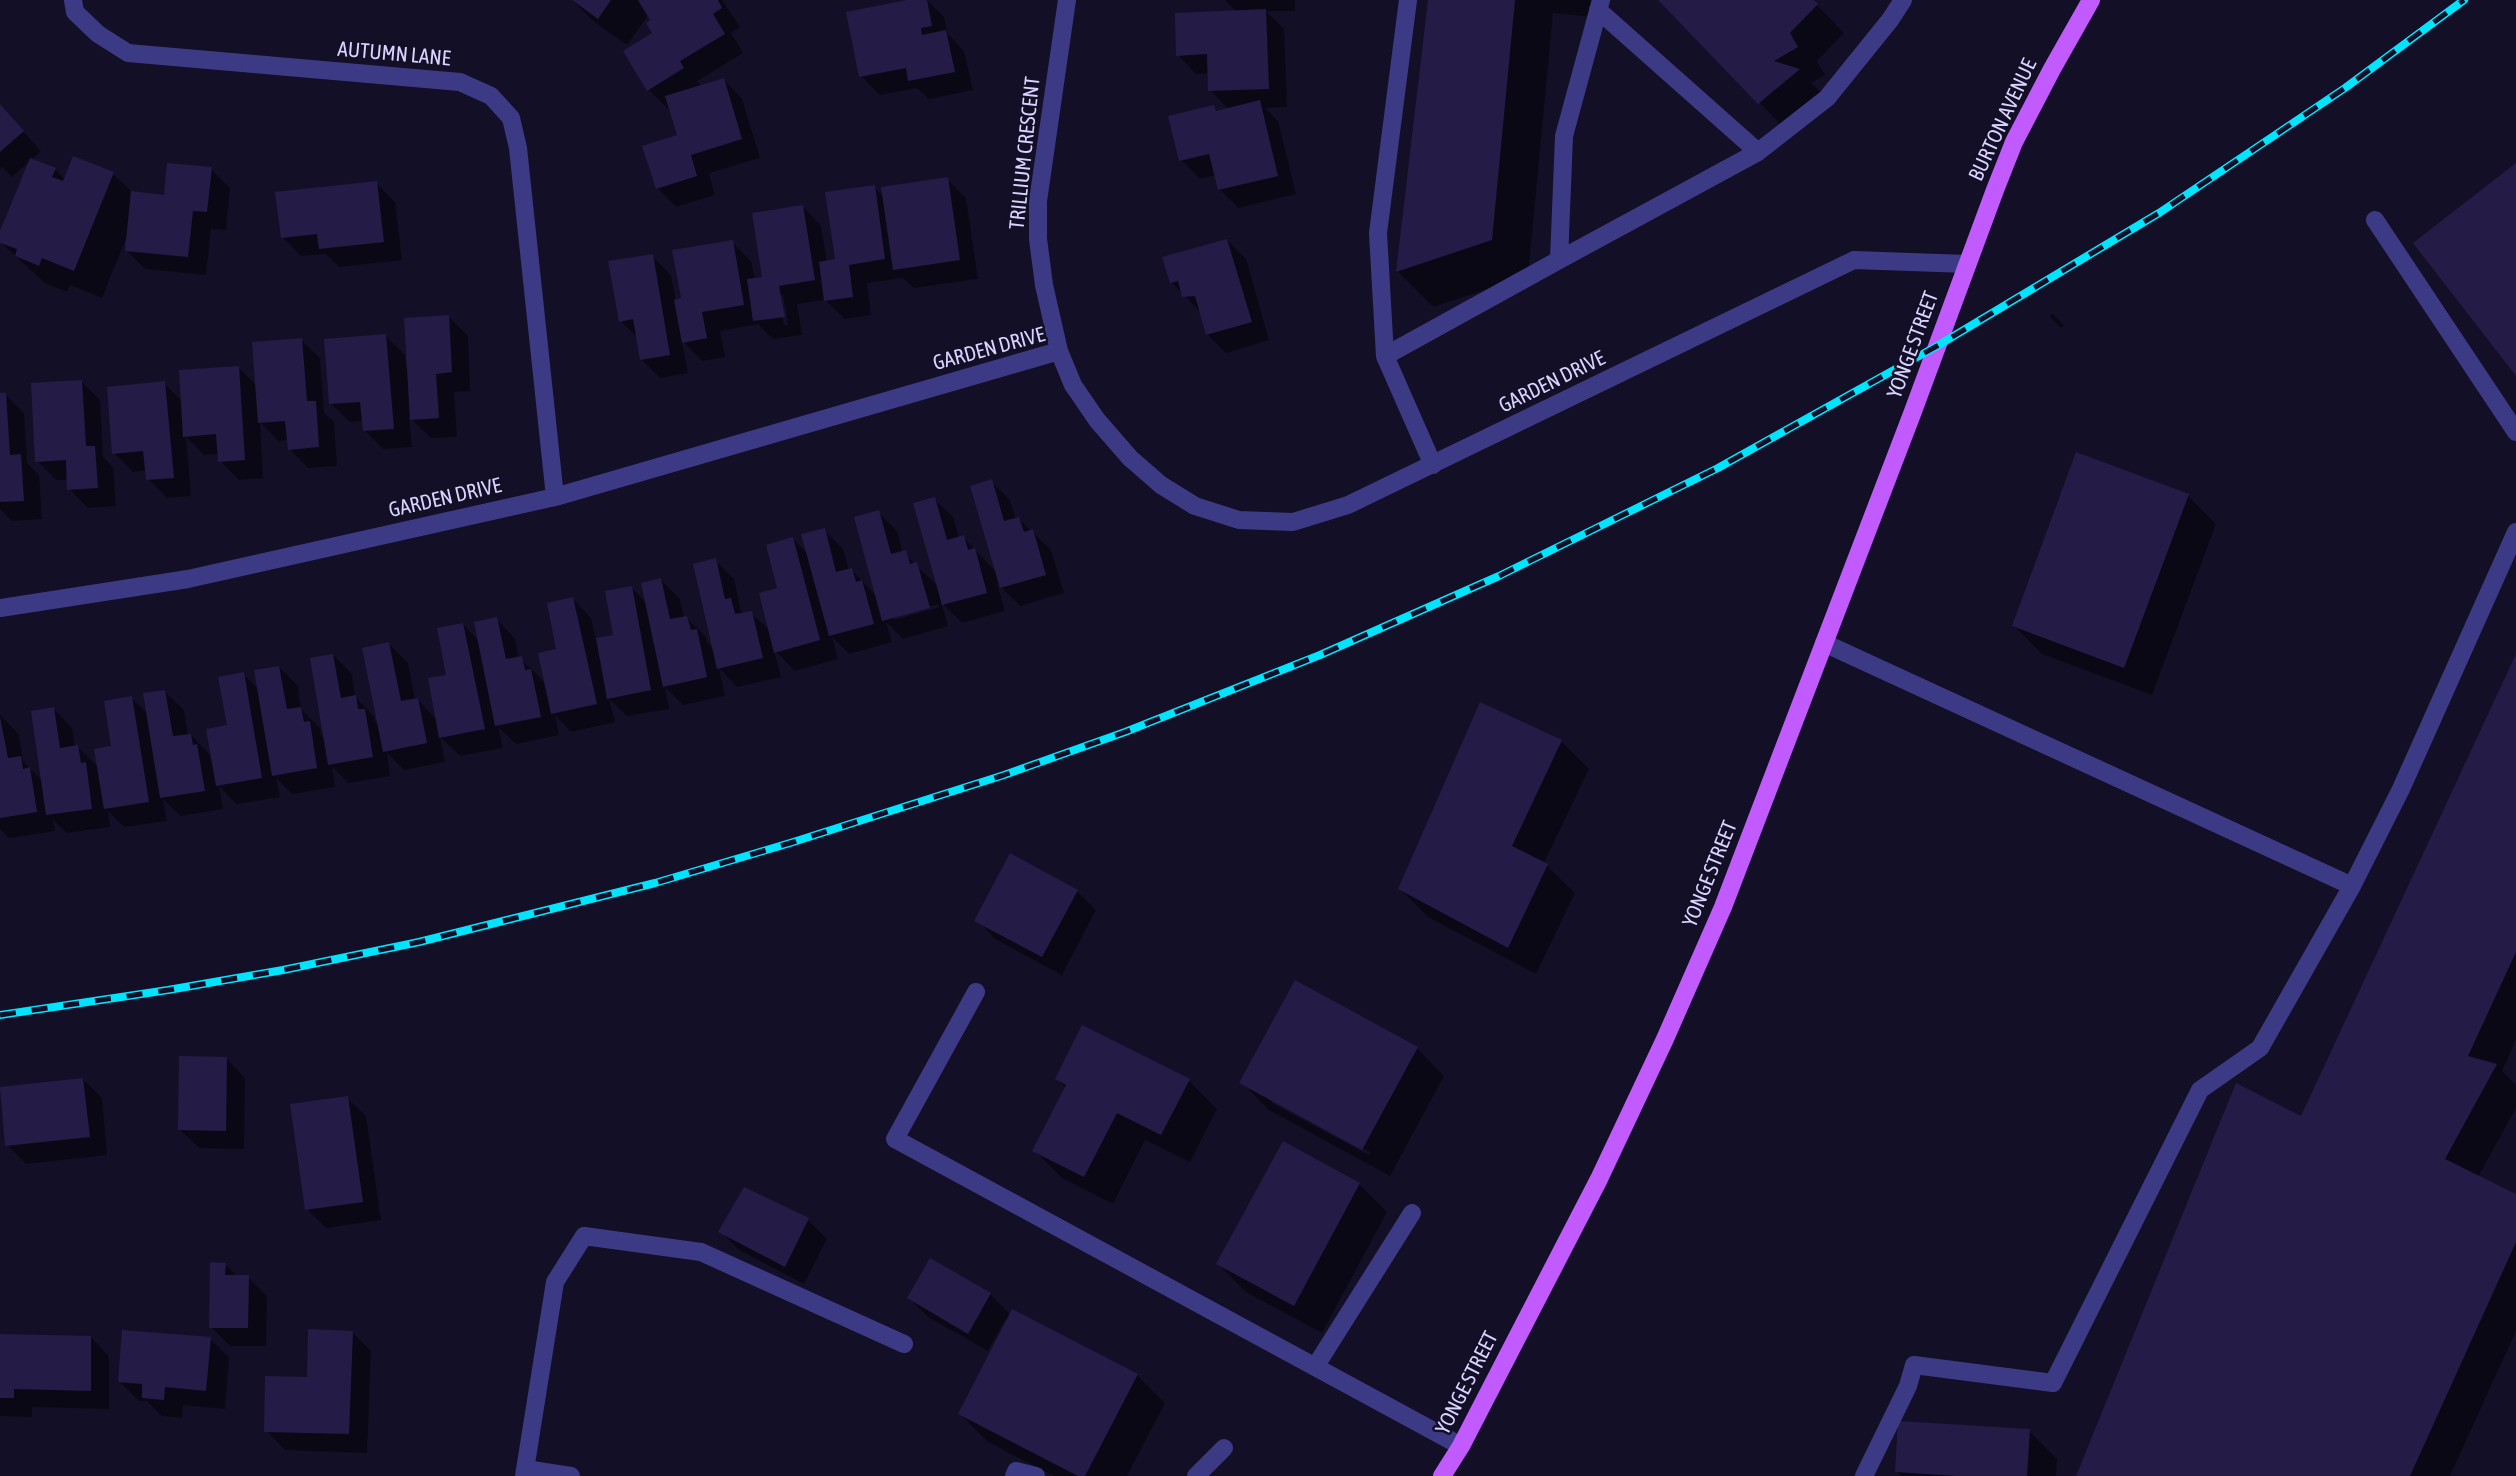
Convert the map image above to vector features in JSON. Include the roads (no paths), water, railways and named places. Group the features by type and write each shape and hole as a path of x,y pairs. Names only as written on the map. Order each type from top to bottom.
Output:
{"main road":[{"name":"BURTON AVENUE","path":"1967,264 2014,142 2091,0"},
{"name":"YONGE STREET","path":"1443,1476 1599,1179 1723,907 1967,264"}],"street":[{"name":"AUTUMN LANE","path":"73,0 75,12 98,34 128,52 460,82 491,96 511,118 518,148 555,497"},
{"name":"TRILLIUM CRESCENT","path":"1059,351 1044,285 1038,239 1038,201 1067,0"},
{"path":"1408,0 1378,233 1385,356 1433,465"},
{"path":"1385,356 1758,152 1827,98 1903,0"},
{"path":"1559,260 1564,136 1599,5 1758,152"},
{"path":"2375,220 2516,432"},
{"name":"GARDEN DRIVE","path":"0,608 188,579 555,497 1059,351 1073,385 1097,420 1130,458 1161,485 1195,506 1239,520 1293,522 1348,505 1854,260 1967,264"},
{"path":"1864,1476 1908,1386 1914,1365 2053,1383 2200,1090 2260,1048 2352,886 2401,789 2516,532"},
{"path":"1824,643 2352,886"},
{"path":"976,992 895,1139 1461,1446"},
{"path":"1315,1367 1412,1213"},
{"path":"571,1476 525,1473 555,1282 584,1236 701,1252 904,1344"},
{"path":"1196,1476 1224,1448"},
{"path":"1014,1476 1016,1471 1036,1476"}],"railway":[{"path":"0,1015 283,970 419,942 655,883 1004,775 1125,732 1320,655 1499,576 1718,468 1937,346 2159,213 2345,88 2464,0"}]}
